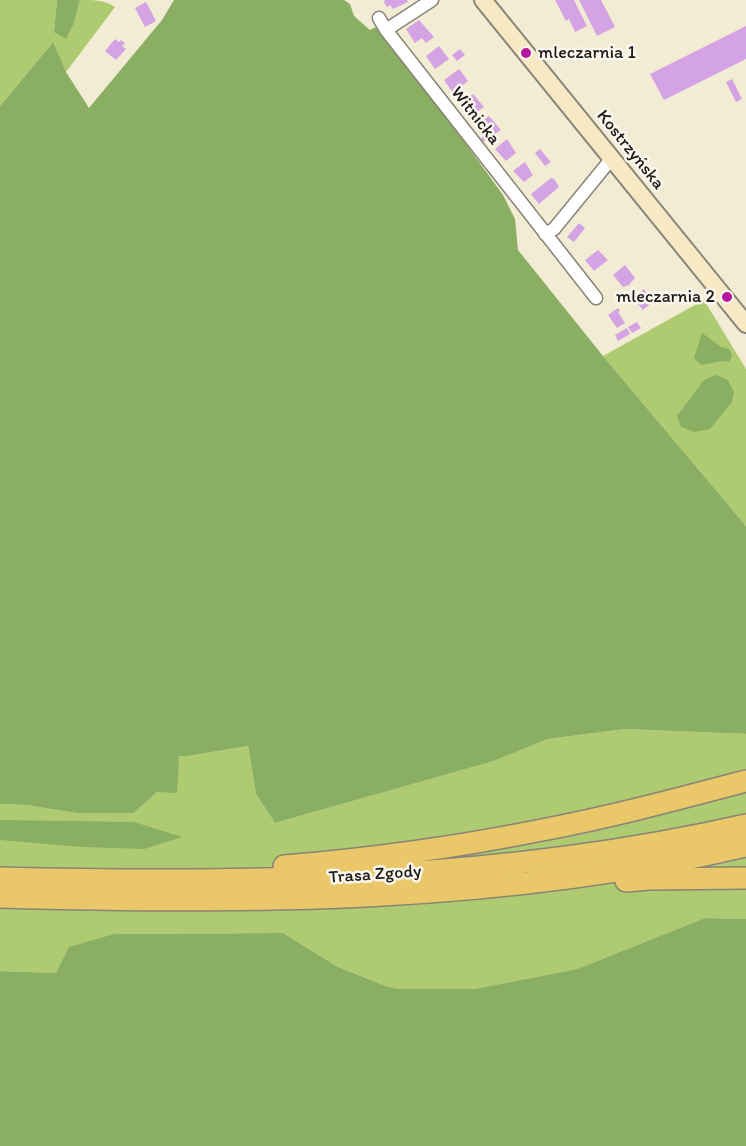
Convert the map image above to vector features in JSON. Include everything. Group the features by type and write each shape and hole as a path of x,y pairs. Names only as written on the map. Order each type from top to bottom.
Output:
{"highway":[{"path":"93,880 313,864 405,853 542,830 622,813 746,781"},
{"name":"Trasa Zgody","path":"0,878 167,881 327,878 464,868 598,852 746,825"},
{"name":"Trasa Zgody","path":"0,897 250,900 470,889 633,868 746,846"},
{"path":"470,889 547,889 649,879 746,878"}],"main road":[{"name":"Kostrzyńska","path":"483,0 746,324"}],"street":[{"path":"386,30 432,0"},
{"name":"Witnicka","path":"379,18 386,30 596,298"},
{"path":"545,234 554,229 612,158"}],"green space":[{"path":"0,0 57,0 54,32 74,23 80,0 94,0 115,7 66,72 52,43 0,106"},
{"path":"57,0 80,0 74,23 66,39 54,32"},
{"path":"174,0 344,0 350,4 354,16 370,30 380,25 503,195 515,219 518,250 603,356 746,526 746,734 625,729 548,739 494,761 275,823 256,794 248,746 179,756 177,793 157,792 134,813 76,813 26,805 0,804 0,106 53,42 66,72 89,108 162,20"},
{"path":"704,300 746,369 746,526 603,356"},
{"path":"702,333 721,347 729,349 732,355 729,362 701,365 694,358"},
{"path":"716,375 728,380 734,392 732,402 710,429 694,432 681,427 677,416 704,380"},
{"path":"625,729 746,734 746,919 705,918 577,969 474,989 400,989 386,986 338,967 283,933 114,934 56,973 0,971 0,804 26,805 76,813 134,813 157,792 179,756 248,746 256,794 275,823 494,761 548,739"},
{"path":"0,820 134,822 182,837 144,849 82,847 0,840"},
{"path":"705,918 746,919 746,1146 0,1146 0,971 56,973 69,947 114,934 283,933 338,967 386,986 400,989 474,989 577,969"}],"building":[{"path":"385,0 407,0 408,2 393,9 390,5 387,7"},
{"path":"555,0 574,0 587,26 575,32 569,19 566,21"},
{"path":"579,0 601,0 615,27 597,36"},
{"path":"146,2 156,21 145,27 135,8"},
{"path":"419,20 434,37 426,43 422,38 415,43 406,29"},
{"path":"746,26 746,59 664,100 650,74"},
{"path":"115,39 125,43 122,46 126,49 116,60 105,51"},
{"path":"439,46 449,59 435,69 426,56"},
{"path":"460,49 465,55 457,61 452,55"},
{"path":"459,69 468,81 453,93 444,80"},
{"path":"732,79 742,99 736,102 726,82"},
{"path":"473,94 484,107 472,115 460,103"},
{"path":"489,116 501,130 481,143 479,140 485,135 476,126"},
{"path":"507,139 516,153 506,161 495,149"},
{"path":"540,149 551,162 545,166 535,153"},
{"path":"525,162 533,175 524,182 513,171"},
{"path":"551,178 559,187 539,204 531,194"},
{"path":"579,223 585,228 574,242 567,237"},
{"path":"598,250 608,260 594,271 585,260"},
{"path":"625,265 635,278 629,285 623,287 613,275"},
{"path":"644,289 648,295 651,293 656,299 643,310 633,298"},
{"path":"618,308 625,323 617,328 608,315"},
{"path":"637,322 641,328 632,333 628,327"},
{"path":"627,328 630,334 618,341 615,335"}],"place":[{"name":"mleczarnia 1","path":"526,53"},
{"name":"mleczarnia 2","path":"727,297"}]}
